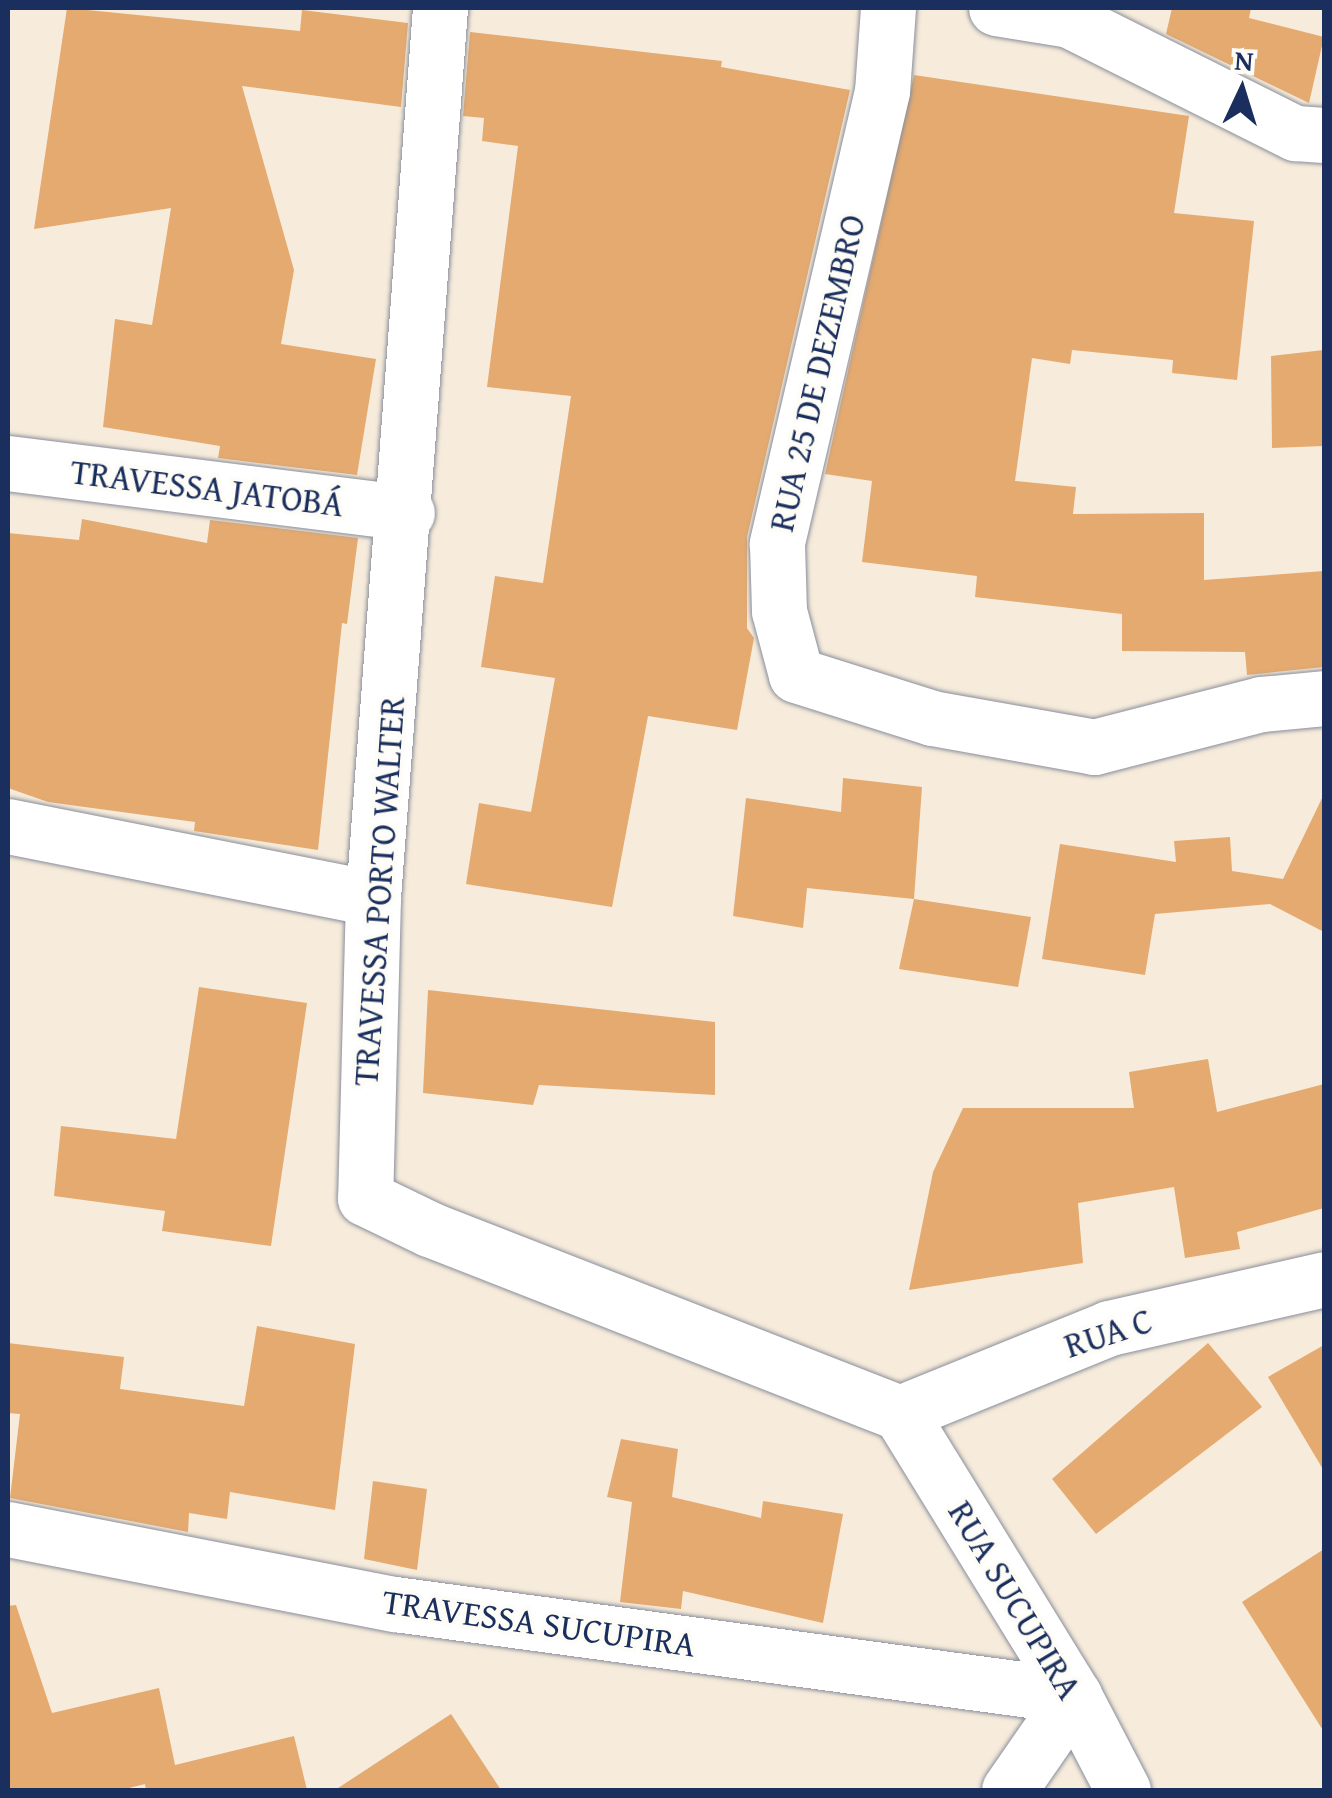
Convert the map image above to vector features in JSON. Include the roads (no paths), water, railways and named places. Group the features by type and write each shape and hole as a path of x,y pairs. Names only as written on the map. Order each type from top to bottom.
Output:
{"street":[{"name":"TRAVESSA PORTO WALTER","path":"440,8 407,513 373,898 365,1198 428,1230 900,1413"},
{"name":"RUA 25 DE DEZEMBRO","path":"888,8 882,91 777,544 780,612 796,675 932,718 1094,746 1262,704 1324,698"},
{"path":"996,8 1071,14 1294,133 1324,135"},
{"name":"TRAVESSA JATOBÁ","path":"8,463 407,513"},
{"path":"8,826 373,898"},
{"name":"RUA C","path":"900,1413 1109,1328 1324,1280"},
{"name":"RUA SUCUPIRA","path":"900,1413 1074,1696 1123,1790"},
{"name":"TRAVESSA SUCUPIRA","path":"8,1529 396,1604 1074,1696"},
{"path":"1009,1790 1074,1696"}]}
